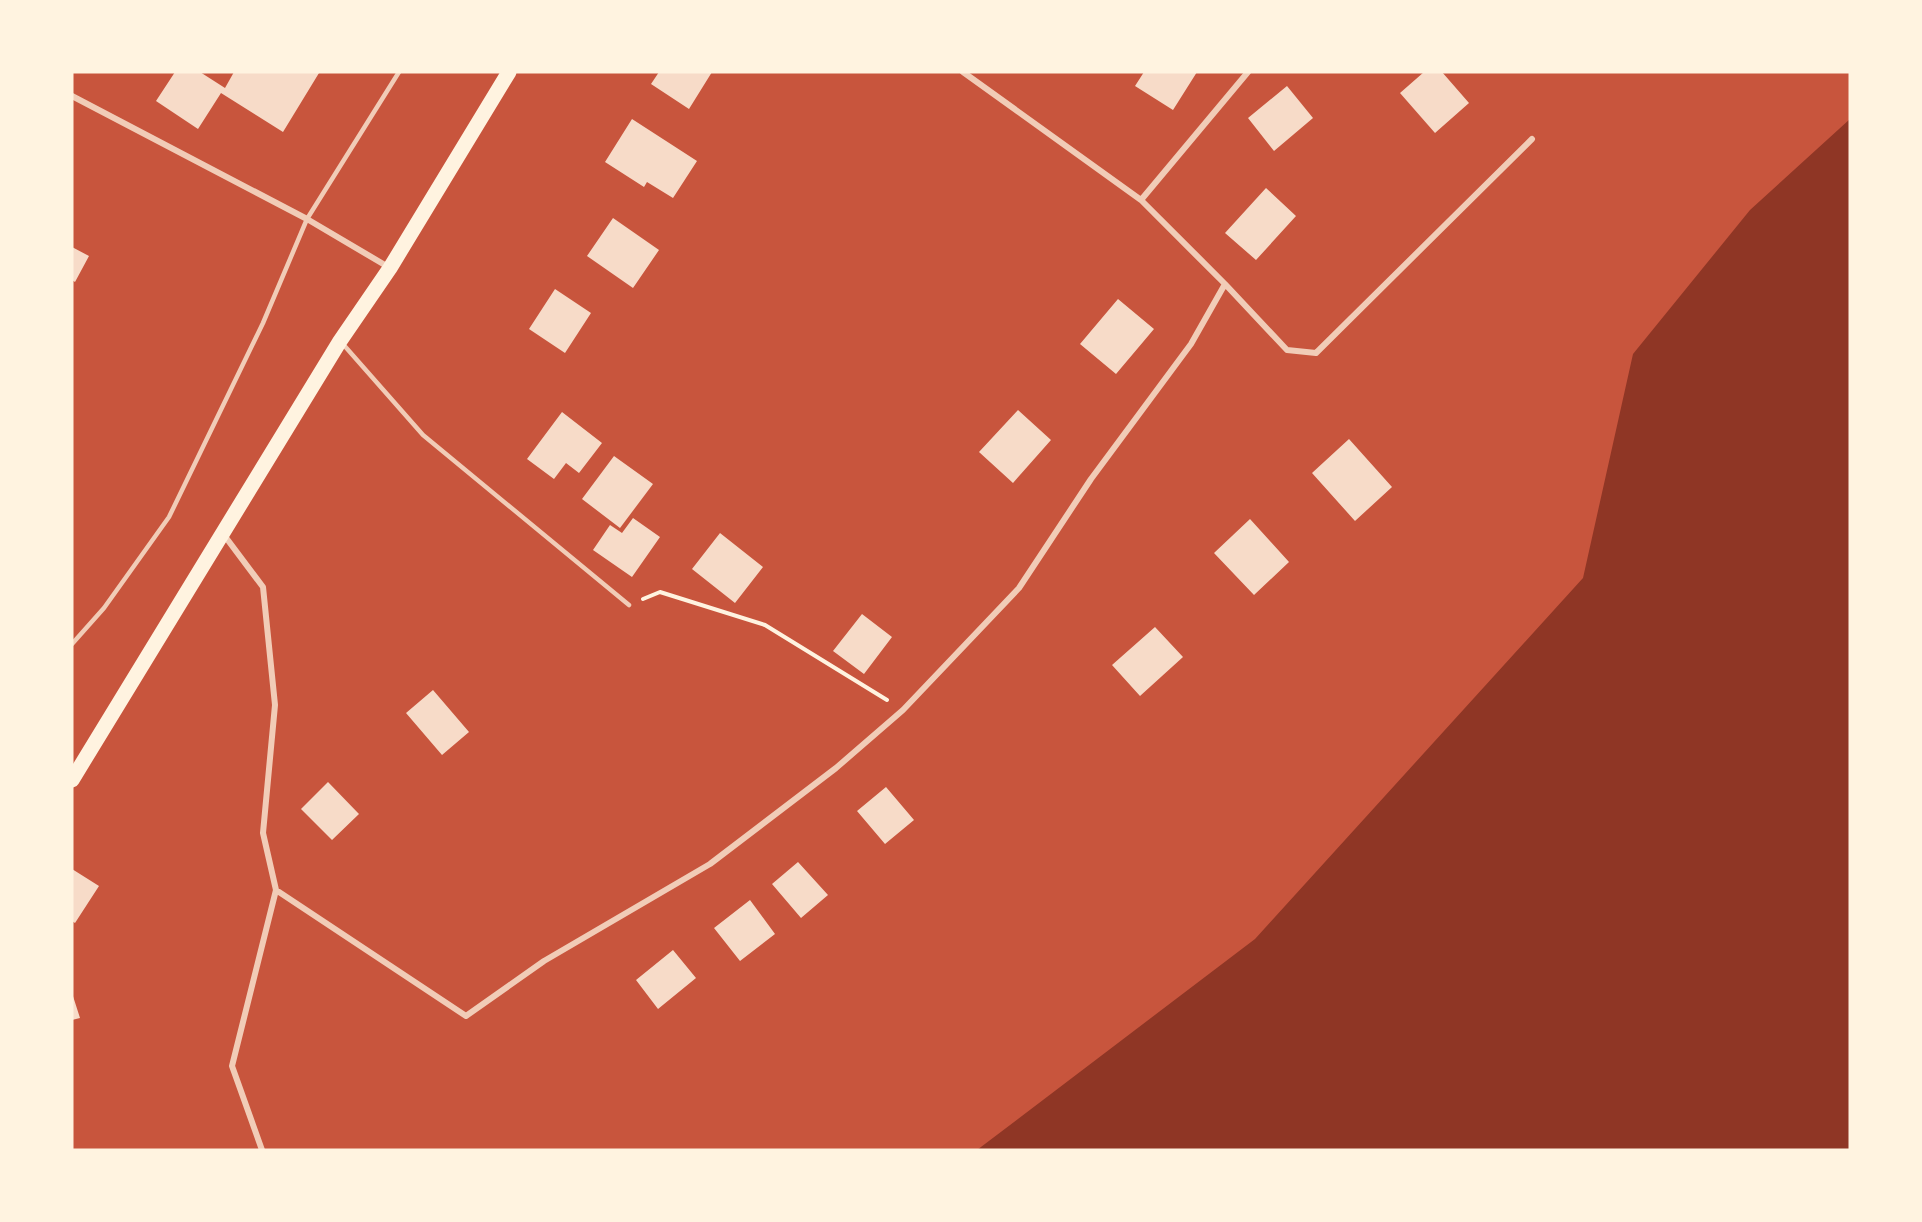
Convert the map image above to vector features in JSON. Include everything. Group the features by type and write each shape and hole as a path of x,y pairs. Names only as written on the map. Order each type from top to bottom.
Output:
{"main road":[{"path":"72,780 340,341 390,268 509,72"}],"street":[{"path":"963,72 1141,200 1287,350 1316,353 1532,139"},
{"path":"1141,200 1248,72"},
{"path":"72,96 307,219 390,268"},
{"path":"276,890 466,1016 544,961 710,864 836,768 903,710 1019,588 1091,479 1191,344 1224,284"},
{"path":"223,533 263,587 275,705 263,833 276,890 232,1066 262,1150"}],"lane":[{"path":"72,644 104,608 169,517 263,323 307,219 399,72"},
{"path":"340,341 423,435 629,604"}],"path":[{"path":"629,604 660,592 765,625 903,710"}],"shaded area":[{"path":"1850,119 1850,1150 977,1150 1255,939 1583,578 1633,354 1750,210"}],"building":[{"path":"175,72 200,72 225,88 234,72 319,73 283,132 221,93 198,129 156,101"},
{"path":"659,72 712,72 689,109 651,84"},
{"path":"1144,72 1197,72 1173,110 1135,86"},
{"path":"1424,72 1442,72 1469,103 1435,133 1400,93"},
{"path":"1287,86 1313,118 1274,151 1248,118"},
{"path":"632,119 697,161 673,198 647,182 644,187 605,162"},
{"path":"1266,188 1296,216 1256,260 1225,233"},
{"path":"613,218 659,250 633,288 587,256"},
{"path":"72,247 89,256 75,282 72,280"},
{"path":"555,289 591,313 565,353 529,329"},
{"path":"1118,299 1154,329 1116,374 1080,344"},
{"path":"1018,410 1051,440 1013,483 979,452"},
{"path":"562,412 602,443 579,473 566,463 554,479 527,459"},
{"path":"1349,439 1392,487 1355,521 1312,473"},
{"path":"614,456 653,484 620,528 582,499"},
{"path":"633,518 660,537 632,577 593,550 610,525 622,533"},
{"path":"1250,519 1289,562 1254,595 1214,553"},
{"path":"720,533 763,567 735,603 692,569"},
{"path":"862,614 892,637 864,674 833,651"},
{"path":"1155,627 1183,657 1140,696 1112,665"},
{"path":"433,690 469,732 442,755 406,713"},
{"path":"328,782 359,814 332,840 301,809"},
{"path":"886,787 914,820 885,844 857,811"},
{"path":"798,862 828,895 801,918 772,884"},
{"path":"72,869 99,886 75,923 72,921"},
{"path":"750,900 775,934 740,961 714,928"},
{"path":"673,950 696,978 658,1009 636,980"},
{"path":"72,993 80,1018 72,1020"}]}
